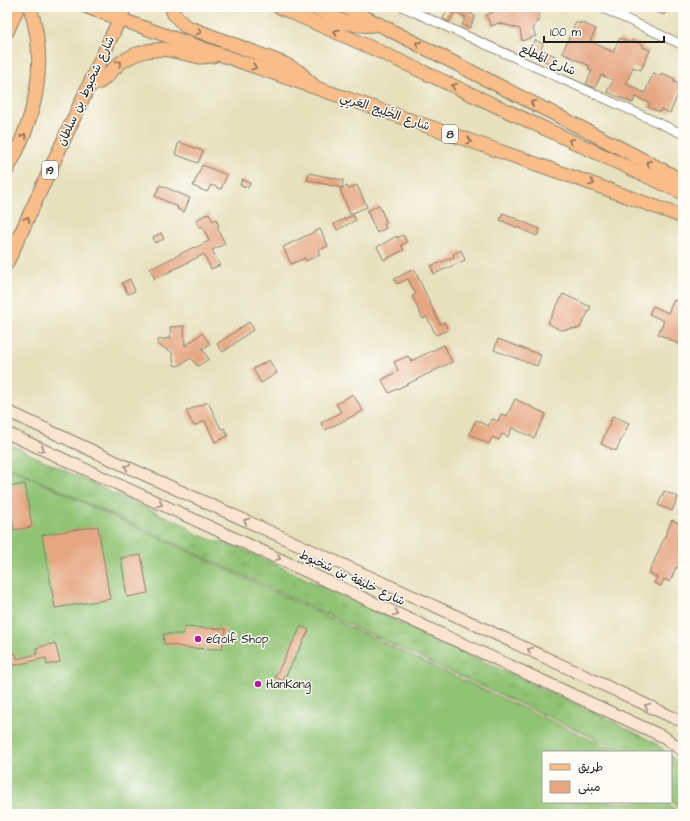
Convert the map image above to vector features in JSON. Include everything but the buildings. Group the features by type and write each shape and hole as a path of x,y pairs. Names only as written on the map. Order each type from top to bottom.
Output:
{"main road":[{"path":"7,32 18,7"},
{"path":"7,170 27,131 36,97 38,79 38,44 30,7"},
{"name":"شارع الخَلِيج العَربِي","path":"87,7 122,13 217,54 590,182 683,217"},
{"path":"171,7 179,20 185,26 285,64 305,76 316,88"},
{"path":"279,7 372,48 683,193"},
{"path":"313,7 354,25 371,26 379,24"},
{"path":"346,7 683,181"},
{"name":"شارع شخبوط بن سلطان","path":"7,263 122,13"},
{"path":"89,86 100,82 121,62 134,54 158,49 204,57 217,54"},
{"name":"شارع خليفة بن شخبوط","path":"7,411 474,624 672,718 683,721"},
{"name":"شارع خليفة بن شخبوط","path":"7,433 664,737 683,751"}],"street":[{"name":"شارع المَطلَع","path":"403,7 683,134"},
{"path":"600,7 683,45"}],"green space":[{"path":"7,443 187,526 193,533 218,542 227,542 610,720 655,743 665,751 622,751 7,466"},
{"path":"7,467 615,751 542,751 542,803 667,803 680,814 7,814"},
{"path":"672,757 683,774 683,814 672,801"}],"place":[{"name":"eGolf Shop","path":"198,639"},
{"name":"HanKang","path":"258,684"}]}
